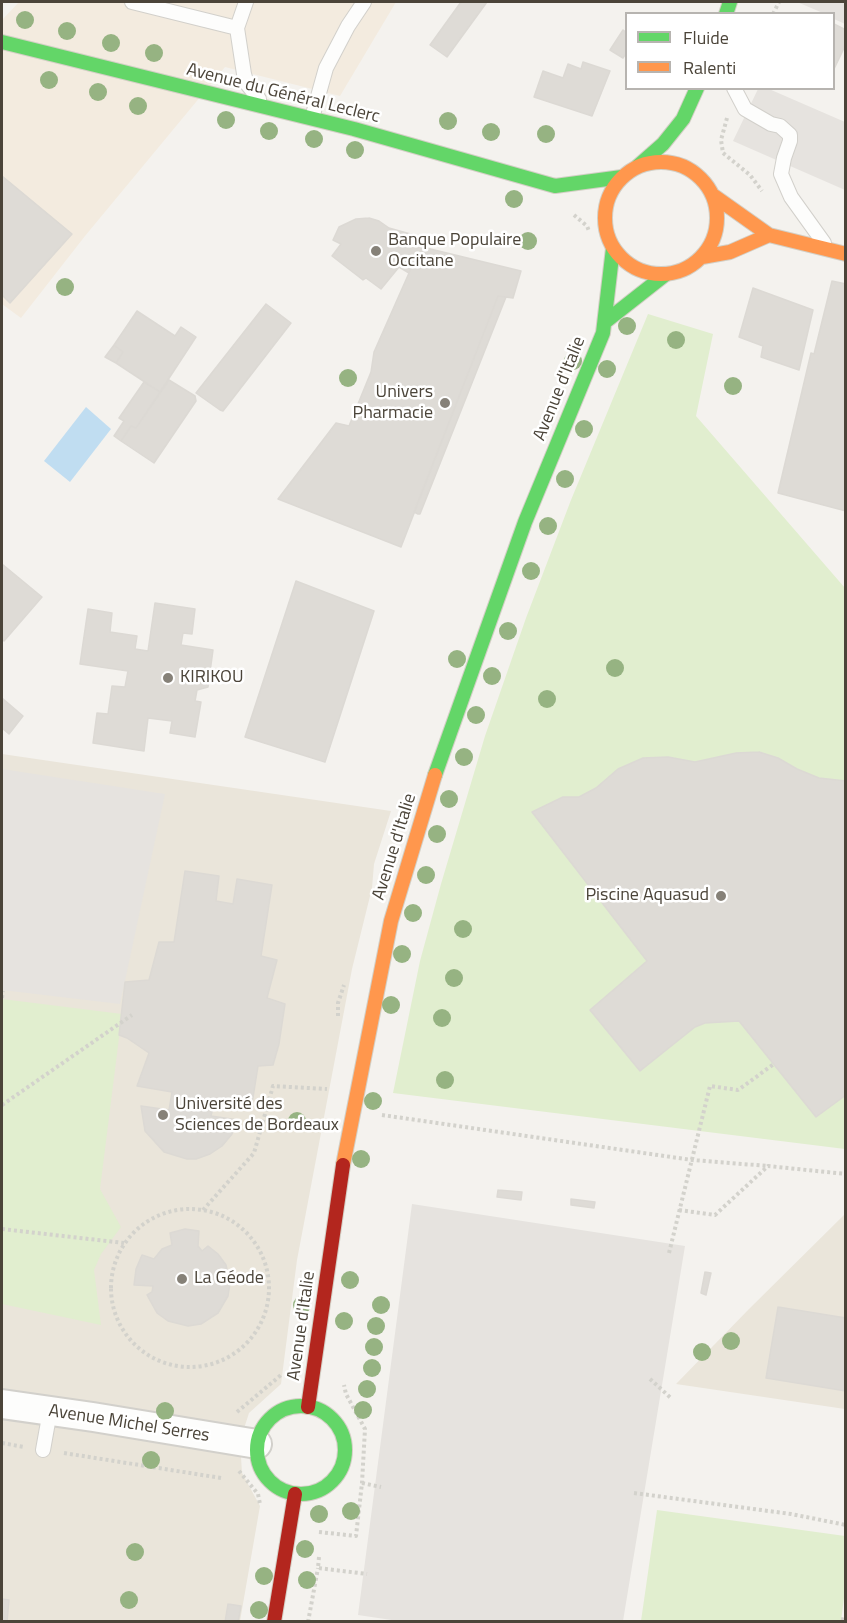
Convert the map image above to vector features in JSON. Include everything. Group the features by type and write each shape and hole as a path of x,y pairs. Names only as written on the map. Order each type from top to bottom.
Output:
{"street":[{"name":"Avenue du Général Leclerc","path":"2,42 312,118 555,186 574,200"},
{"path":"696,90 683,119 663,144 622,177 608,196 604,220 613,248 630,266 641,271 666,274 685,268 702,257 730,252 769,234"},
{"path":"693,130 701,90"},
{"path":"695,158 699,176"},
{"path":"638,166 654,161 670,162 686,167 699,176 714,196 769,234 846,254"},
{"name":"Avenue du Général Leclerc","path":"555,186 622,177"},
{"path":"702,257 715,235 717,209 714,196"},
{"path":"590,212 604,220"},
{"name":"Avenue d'Italie","path":"308,1407 346,1145 391,921 442,753 525,522 603,333 613,248"},
{"name":"Avenue d'Italie","path":"605,322 666,274"},
{"name":"Avenue Michel Serres","path":"2,1404 257,1444"},
{"path":"294,1407 308,1407 321,1411 332,1419 340,1430 344,1443 344,1457 340,1470 332,1481 308,1494 295,1494 281,1490 270,1482 257,1458 257,1444 261,1431 275,1415 294,1407"},
{"path":"274,1622 295,1494"}],"lane":[{"path":"132,2 237,28"},
{"path":"246,2 237,28 244,74 247,84 263,106"},
{"path":"312,118 326,68 348,26 364,2"},
{"path":"735,90 745,109 771,124 780,126 790,135 782,174 791,197 828,250"},
{"path":"43,1450 50,1411"}],"path":[{"path":"727,118 720,140 723,153 750,175 768,198"},
{"path":"2,998 3,990"},
{"path":"2,1105 132,1015"},
{"path":"669,1252 711,1086 738,1090 774,1064"},
{"path":"203,1210 254,1153 273,1086 331,1089"},
{"path":"380,1126 382,1114 692,1160 846,1174"},
{"path":"679,1210 715,1215 768,1166"},
{"path":"189,1208 203,1210 214,1212 237,1224 255,1242 266,1265 270,1290 265,1315 252,1339 231,1357 206,1367 179,1368 153,1360 131,1344 116,1321 110,1294 112,1268 124,1243 141,1225 164,1213 189,1208"},
{"path":"2,1229 124,1243"},
{"path":"311,1531 356,1536 365,1429 346,1394 342,1375"},
{"path":"650,1379 672,1399"},
{"path":"2,1443 221,1478"},
{"path":"235,1468 242,1473 258,1494 261,1510"},
{"path":"362,1483 381,1487"},
{"path":"634,1493 791,1514 846,1525"},
{"path":"320,1541 321,1532"},
{"path":"308,1622 319,1550"},
{"path":"318,1568 367,1574"}],"shaded area":[{"path":"19,2 396,2 340,96 225,67 85,236 21,318 2,304 2,20"},
{"path":"797,2 845,2 845,24 835,19 835,12 821,12"},
{"path":"758,90 771,90 845,122 845,190 733,141"},
{"name":"Université des Sciences de Bordeaux","path":"2,754 391,811 374,864 372,888 352,969 297,1260 281,1384 249,1413 240,1441 242,1473 260,1506 240,1621 2,1622"},
{"path":"2,769 165,794 120,1004 2,990"},
{"path":"412,1204 685,1246 623,1621 405,1622 358,1615"},
{"path":"845,1214 845,1409 676,1384 749,1309"}],"green space":[{"path":"648,314 713,334 696,416 845,588 845,1149 393,1093 420,961 485,736 526,618 571,500"},
{"path":"2,999 122,1014 100,1189 121,1227 101,1254 94,1270 101,1325 2,1304"},
{"path":"657,1510 845,1536 845,1590 841,1621 641,1621"}],"water":[{"path":"86,407 111,429 70,482 44,461"}],"building":[{"path":"461,2 487,2 447,57 430,45"},
{"path":"835,24 846,30 846,44 835,67"},
{"path":"623,30 625,31 623,58 610,50"},
{"path":"583,62 610,71 592,116 534,97 543,71 563,78 568,64 581,69"},
{"path":"2,176 72,234 10,303 2,295"},
{"name":"Banque Populaire Occitane","path":"369,218 389,228 398,239 418,246 409,273 399,267 381,289 366,278 363,280 332,256 341,244 333,240 339,227 356,219"},
{"path":"389,228 421,237 418,246 398,239"},
{"path":"418,246 521,271 513,298 498,296 401,547 278,499 336,423 349,426 371,372 374,352 409,273"},
{"path":"832,281 846,284 846,511 778,493 811,353 814,354"},
{"path":"753,288 813,310 799,370 761,357 763,346 739,337"},
{"path":"498,296 506,297 420,514 418,514 414,512"},
{"path":"266,304 291,323 223,411 220,410 196,393"},
{"path":"137,311 175,336 181,327 196,337 160,392 116,363 123,352 114,345"},
{"path":"114,345 123,352 116,363 105,357"},
{"path":"169,380 195,396 196,401 154,463 121,441 131,426 136,428"},
{"path":"144,382 160,392 136,428 131,426 121,441 114,436 124,421 119,418"},
{"path":"2,564 42,597 4,641 2,639"},
{"path":"296,581 374,611 325,762 245,737"},
{"name":"KIRIKOU","path":"155,603 195,609 192,634 183,633 181,645 213,650 208,687 197,690 195,701 201,702 195,737 170,733 172,721 148,718 144,751 93,743 97,713 108,714 112,686 125,687 128,671 80,664 88,609 112,613 110,632 137,636 135,649 148,651"},
{"path":"2,698 23,716 9,734 2,728"},
{"name":"Piscine Aquasud","path":"759,752 778,758 819,778 846,781 846,1095 816,1117 739,1021 705,1023 695,1027 640,1071 590,1010 647,961 532,812 563,797 579,797 596,788 618,769 643,758 668,757 695,762 736,753"},
{"path":"185,871 219,876 216,901 233,904 237,879 272,885 261,956 277,960 267,998 285,1004 279,1044 273,1065 258,1066 252,1104 215,1098 211,1116 238,1120 232,1134 222,1146 196,1159 187,1159 164,1152 145,1131 141,1106 169,1110 172,1092 137,1086 149,1053 119,1035 125,982 149,980 159,942 174,942"},
{"path":"498,1190 522,1192 521,1200 497,1197"},
{"path":"571,1199 595,1202 594,1208 571,1205"},
{"name":"La Géode","path":"185,1229 199,1231 198,1246 202,1251 208,1246 218,1254 226,1265 230,1283 228,1296 218,1313 201,1324 188,1326 168,1321 157,1313 147,1295 152,1292 153,1286 134,1285 136,1269 142,1255 154,1259 162,1249 172,1245 170,1233"},
{"path":"705,1272 711,1273 706,1295 701,1293"},
{"path":"778,1307 846,1318 846,1391 766,1378"},
{"path":"2,1599 9,1600 7,1622 2,1622"},
{"path":"228,1604 241,1606 238,1622 225,1622"}],"traffic: fast":[{"path":"727,12 730,2"},
{"path":"2,42 354,129 555,186 622,177"},
{"path":"638,166 663,144 683,119 696,90"},
{"path":"435,775 525,522 603,333 613,248"},
{"path":"605,322 666,274"},
{"path":"301,1406 318,1410 332,1419 341,1433 345,1450 341,1467 332,1481 318,1490 301,1494 284,1490 270,1481 261,1467 257,1450 261,1433 270,1419 284,1410 301,1406"}],"traffic: slow":[{"path":"661,162 683,166 701,178 713,196 717,218 713,240 701,258 683,270 661,274 639,270 621,258 609,240 605,218 609,196 621,178 639,166 661,162"},
{"path":"714,196 769,235 846,254"},
{"path":"702,257 730,252 769,235"},
{"path":"343,1165 391,921 435,775"}],"traffic: jam":[{"path":"308,1407 343,1165"},
{"path":"274,1622 295,1494"}],"place":[{"name":"Banque Populaire Occitane","path":"376,251"},
{"name":"Univers Pharmacie","path":"445,403"},
{"name":"KIRIKOU","path":"168,678"},
{"name":"Piscine Aquasud","path":"721,896"},
{"name":"Université des Sciences de Bordeaux","path":"163,1115"},
{"name":"La Géode","path":"182,1279"}]}
